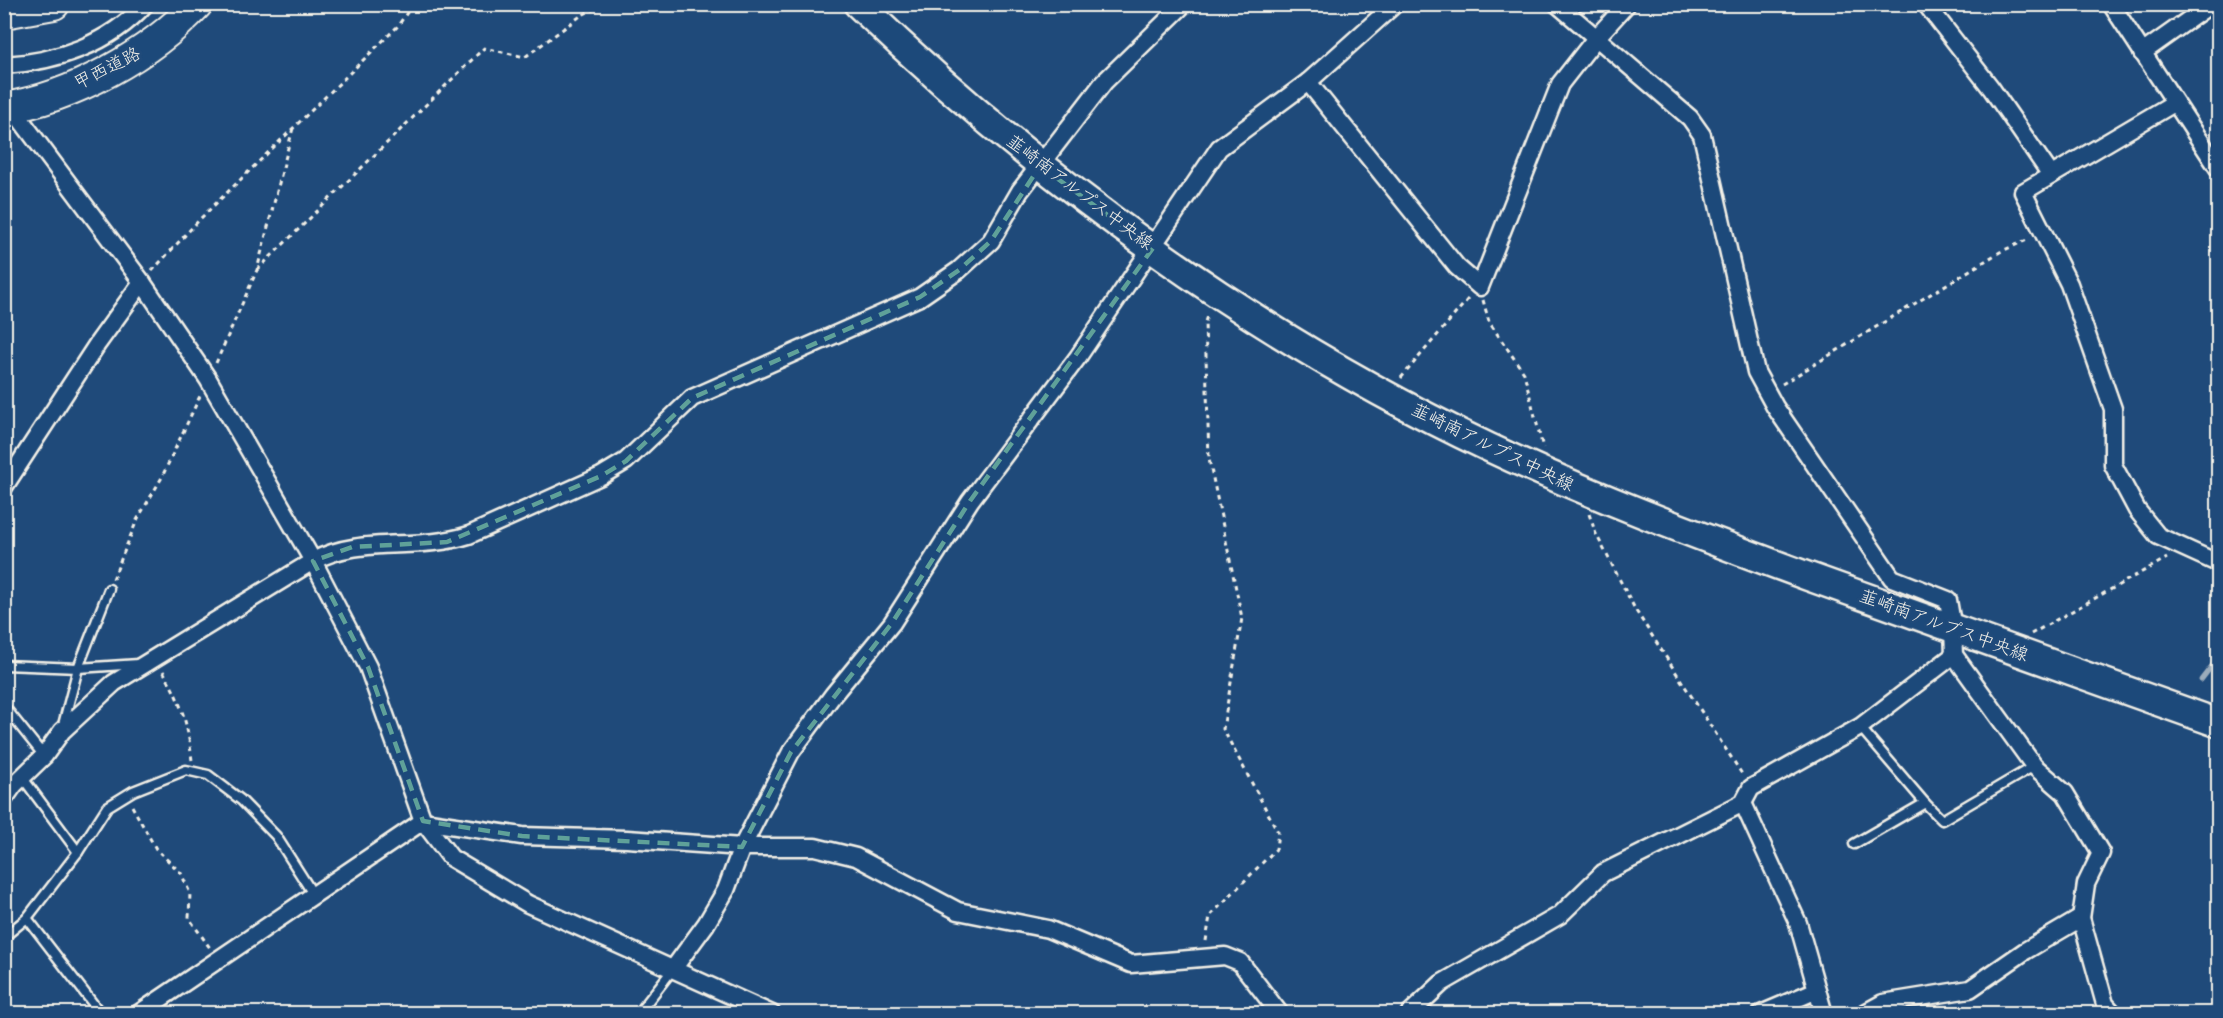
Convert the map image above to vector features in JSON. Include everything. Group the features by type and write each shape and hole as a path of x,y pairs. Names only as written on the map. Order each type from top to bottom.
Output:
{"highway":[{"path":"4,13 54,4"},
{"name":"甲西道路","path":"7,104 58,92 105,73 145,49 197,4"}],"main road":[{"name":"韮崎南アルプス中央線","path":"858,4 918,62 1040,166 1215,291 1389,396 1485,446 1593,495 1954,642 2020,653 2218,723"}],"street":[{"path":"4,64 57,57 83,48 111,33 145,4"},
{"path":"4,799 22,777 44,756 62,731 114,683 333,550 447,542 469,535 601,476 626,460 692,398 920,297 959,270 990,241 1020,191 1104,82 1184,4"},
{"path":"673,969 706,924 726,890 742,846 791,752 833,695 892,623 970,501 1078,357 1219,148 1308,82 1395,4"},
{"path":"1557,4 1690,118 1702,135 1756,372 1767,393 1858,532 1892,578 1948,600 1954,642 2034,766 2065,793 2101,853 2086,884 2081,918 2105,1004 2114,1014"},
{"path":"1308,82 1457,267 1480,286 1560,84 1596,38 1627,4"},
{"path":"1926,4 1991,88 2051,175"},
{"path":"2111,4 2218,168"},
{"path":"2142,53 2211,4"},
{"path":"2174,103 2023,192 2069,284 2113,409 2113,465 2137,510 2158,536 2213,561 2218,559"},
{"path":"7,104 142,282 208,379 313,561 368,667 423,821 450,858 528,904 772,1014"},
{"path":"4,487 98,343 142,282"},
{"path":"1409,1014 1442,984 1560,915 1603,873 1747,796 1860,728 1954,642"},
{"path":"1747,796 1798,923 1824,1014"},
{"path":"138,1014 423,821 522,836 627,838 742,846 815,847 856,857 958,912 1048,929 1131,964 1225,956 1240,962 1280,1014"},
{"path":"1863,1014 1884,1004 1970,989 2025,951 2081,918"},
{"path":"1761,1014 1817,990"}],"lane":[{"path":"62,731 78,668 110,590"},
{"path":"4,664 78,668 150,660"},
{"path":"4,706 44,756"},
{"path":"1860,728 1942,820 2034,766"},
{"path":"4,937 27,918 78,852 107,807 126,795 186,770 208,775 248,807 276,836 313,894"},
{"path":"22,777 78,852"},
{"path":"1854,844 1925,803"},
{"path":"27,918 101,1014"},
{"path":"638,1014 673,969"}],"path":[{"path":"142,282 167,252 398,27 413,4"},
{"path":"257,270 484,48 525,57 582,15 604,4"},
{"path":"110,590 137,520 161,479 257,270 293,128"},
{"path":"1767,393 2000,252 2043,233"},
{"path":"1389,396 1435,335 1480,286"},
{"path":"1480,286 1489,322 1524,373 1544,450"},
{"path":"1205,957 1210,916 1276,849 1278,832 1222,729 1242,618 1209,459 1205,322 1215,291"},
{"path":"1593,495 1589,515 1596,534 1636,611 1747,796"},
{"path":"2020,653 2028,636 2184,548"},
{"path":"150,660 176,693 187,722 194,772"},
{"path":"126,795 156,849 182,873 190,893 189,918 218,959"}],"highlighted area":[{"path":"1040,166 1153,248 970,501 892,623 791,752 742,847 522,836 423,821 368,667 313,561 352,547 447,542 601,476 626,461 692,398 920,297 959,270 991,241"}],"waterway":[{"path":"2201,680 2218,658"}]}
